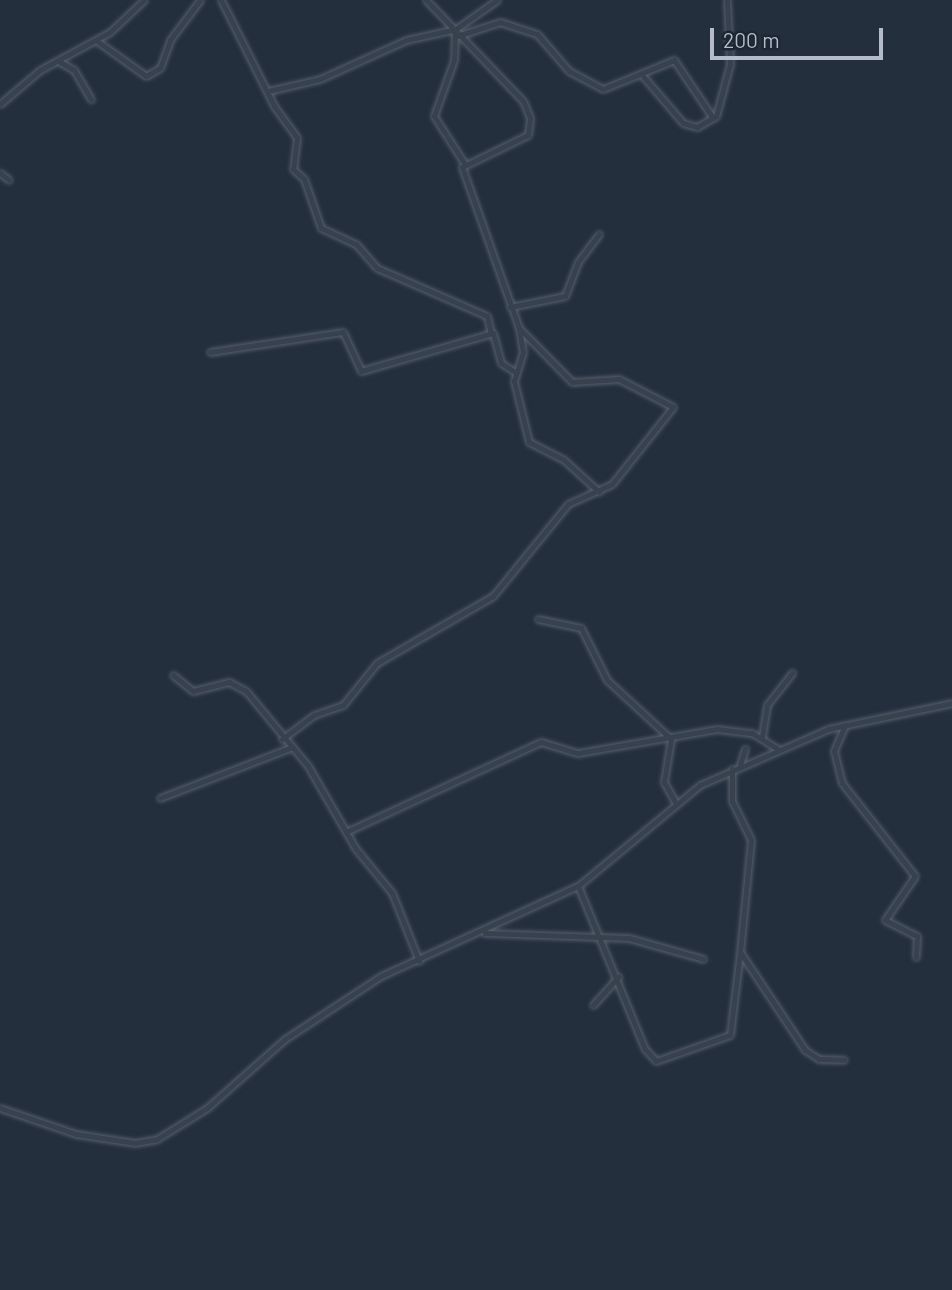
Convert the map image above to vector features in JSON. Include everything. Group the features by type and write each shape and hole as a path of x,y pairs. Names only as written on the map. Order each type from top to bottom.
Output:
{"street":[{"path":"0,104 40,69 60,62 97,41 144,0"},
{"path":"97,41 146,76 160,68 170,40 200,0"},
{"path":"221,0 268,92 297,138 293,169 304,179 322,229 356,244 377,268 486,316 501,363 515,372"},
{"path":"426,0 523,101 532,128 464,163"},
{"path":"454,32 497,0"},
{"path":"642,75 683,123 697,127 713,118 724,100 730,64 727,0"},
{"path":"268,92 454,32 500,22 537,34 594,88 679,62 713,118"},
{"path":"454,32 454,60 434,116 464,163 519,328 523,352 515,372 529,442 565,460 599,492"},
{"path":"60,62 74,70 91,99"},
{"path":"0,173 9,180"},
{"path":"510,307 565,296 578,262 599,234"},
{"path":"282,739 314,715 342,705 377,663 489,600 568,504 599,492 666,421 672,405 619,379 572,383 519,328"},
{"path":"210,352 343,332 359,371 491,333"},
{"path":"538,619 581,628 607,680 671,739"},
{"path":"762,737 767,705 792,673"},
{"path":"173,675 193,691 236,684 282,739 292,747 346,832 392,893 419,961"},
{"path":"0,1108 76,1134 135,1143 157,1139 207,1108 311,1021 380,976 482,933 578,886 676,804 732,769 845,725 905,718 952,703"},
{"path":"845,725 834,751 842,783 915,876 885,920 917,936 916,957"},
{"path":"346,832 533,744 549,741 578,753 671,739 708,729 762,737 779,750"},
{"path":"671,739 663,771 676,804"},
{"path":"160,798 292,747"},
{"path":"740,766 745,748"},
{"path":"578,886 618,977 647,1054 664,1063 730,1035 751,840 732,801 732,769"},
{"path":"482,933 598,935 664,944 703,959"},
{"path":"740,952 805,1050 819,1059 844,1060"},
{"path":"593,1005 618,977"}]}
